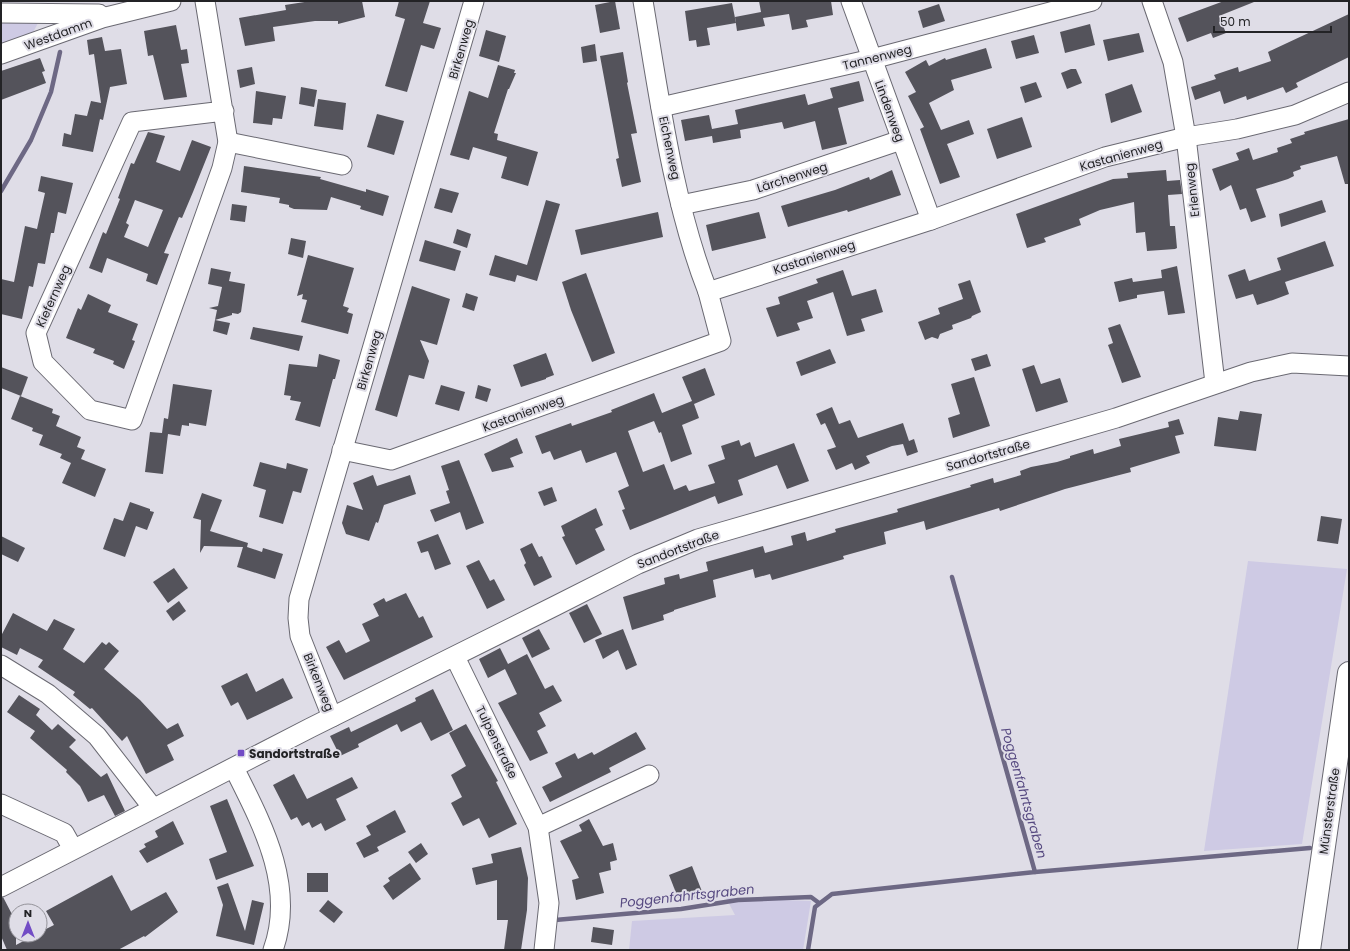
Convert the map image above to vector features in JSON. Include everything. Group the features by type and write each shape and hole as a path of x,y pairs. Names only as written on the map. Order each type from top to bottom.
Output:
{"main road":[{"name":"Münsterstraße","path":"1309,950 1349,673"}],"street":[{"name":"Westdamm","path":"1,54 116,14 172,1"},
{"name":"Kiefernweg","path":"205,1 224,111 228,142 222,168 132,420 90,410 43,362 36,333 132,122 224,111"},
{"name":"Birkenweg","path":"332,717 300,636 298,599 474,1"},
{"name":"Eichenweg","path":"643,1 661,107 681,205 696,262 708,292"},
{"name":"Lindenweg","path":"851,1 931,220"},
{"name":"Tannenweg","path":"661,107 872,59 1092,1"},
{"name":"Erlenweg","path":"1152,1 1172,62 1186,137 1215,383"},
{"name":"Westdamm","path":"1,13 116,14"},
{"name":"Kastanienweg","path":"342,450 391,460 721,341 708,292 931,220 1105,157 1186,137 1237,129 1295,115 1349,92"},
{"name":"Lärchenweg","path":"681,205 753,190 901,140"},
{"path":"228,142 342,165"},
{"name":"Sandortstraße","path":"1,887 332,717 455,657 638,564 698,539 1116,418 1251,372 1292,363 1349,366"},
{"name":"Tulpenstraße","path":"455,657 538,827 549,903 544,950"},
{"path":"1,665 48,694 97,736 153,808"},
{"path":"234,768 265,829 276,867 281,904 273,950"},
{"path":"538,827 648,774"},
{"path":"1,804 64,833 73,849"}],"shaded area":[{"path":"1,23 38,23 31,36 1,46"},
{"path":"1248,561 1347,569 1302,844 1204,851"},
{"path":"726,898 811,901 803,950 629,950 632,921 735,915"}],"building":[{"path":"311,1 362,1 365,17 338,24 338,21 315,21 273,27 275,41 245,46 239,18 286,10 285,5"},
{"path":"399,1 430,1 423,23 441,28 434,49 421,45 407,92 385,86 405,19 395,16"},
{"path":"615,1 620,29 600,33 595,5"},
{"path":"759,1 831,1 833,15 806,20 808,27 792,30 789,14 763,18 765,26 737,31 735,17 761,12"},
{"path":"1224,1 1254,2 1219,16 1226,33 1213,38 1211,33 1187,42 1178,18"},
{"path":"732,3 736,23 707,28 710,45 697,47 696,40 689,41 685,11"},
{"path":"939,4 945,21 923,28 918,11"},
{"path":"1349,14 1349,57 1296,83 1298,87 1286,93 1283,87 1247,100 1246,96 1224,104 1220,91 1195,100 1191,87 1216,79 1214,75 1238,67 1239,72 1271,61 1268,52"},
{"path":"1090,24 1095,45 1065,53 1060,32"},
{"path":"176,25 181,50 187,49 189,63 181,64 187,97 164,100 153,55 148,56 144,31"},
{"path":"486,30 506,36 499,62 479,56"},
{"path":"1139,33 1144,52 1108,61 1103,40"},
{"path":"1034,35 1039,53 1016,59 1011,41"},
{"path":"102,37 105,51 121,49 127,84 110,87 103,120 100,119 93,152 62,146 64,133 71,135 75,114 87,116 91,101 101,103 94,54 89,55 87,40"},
{"path":"595,44 597,61 583,63 581,47"},
{"path":"986,48 992,68 951,80 954,90 929,103 941,130 969,120 974,134 947,144 960,177 940,184 920,129 924,127 908,96 916,92 905,72 926,60 929,66 945,58 946,60"},
{"path":"623,52 627,83 637,133 631,134 641,182 622,187 616,159 619,158 600,56"},
{"path":"40,58 45,71 42,72 46,83 1,100 1,71"},
{"path":"498,65 515,70 514,73 516,73 508,89 494,133 498,134 497,140 538,152 528,186 501,178 507,157 473,147 469,160 450,155 469,91 488,98"},
{"path":"252,67 255,84 240,88 237,70"},
{"path":"1071,69 1076,69 1082,83 1067,89 1061,73"},
{"path":"859,81 864,101 838,108 847,144 822,150 815,121 784,129 782,122 740,130 741,138 713,143 712,136 685,141 681,120 709,115 712,129 738,124 735,110 805,94 808,105 833,98 830,88"},
{"path":"1036,82 1042,97 1025,103 1020,87"},
{"path":"1132,84 1142,112 1111,123 1105,94"},
{"path":"301,87 317,90 314,107 299,104"},
{"path":"256,91 286,96 282,119 273,118 272,125 253,123"},
{"path":"318,99 346,103 343,130 314,126"},
{"path":"377,114 404,121 394,155 367,147"},
{"path":"1022,117 1032,147 997,159 987,129"},
{"path":"1349,119 1349,184 1345,184 1337,156 1300,166 1301,169 1293,172 1294,176 1256,189 1266,217 1251,222 1246,208 1240,210 1231,185 1220,191 1212,169 1239,160 1236,153 1249,148 1253,160 1278,152 1277,148 1292,143 1290,139 1305,134 1304,132"},
{"path":"148,132 165,136 156,162 180,171 192,140 211,147 182,218 179,217 164,253 169,254 157,285 146,281 148,274 107,258 102,273 89,268 103,232 106,234 120,199 118,198 131,163 134,164","holes":["135,200 163,210 148,247 124,237 129,225 126,223"]},
{"path":"244,166 321,177 320,179 366,192 366,189 389,196 383,216 360,209 361,206 331,197 327,210 294,209 289,207 289,205 279,203 280,198 241,192"},
{"path":"892,170 901,195 848,212 847,210 788,227 781,206 835,190 869,177 870,180"},
{"path":"1166,170 1167,181 1180,180 1182,194 1168,195 1170,226 1175,226 1177,248 1147,251 1145,232 1136,233 1134,202 1100,210 1079,219 1081,225 1044,238 1046,242 1027,248 1016,214 1113,179 1128,178 1127,173"},
{"path":"41,176 73,183 66,214 58,212 54,233 51,233 45,264 38,263 33,287 29,286 22,319 1,314 1,279 14,282 25,226 37,229 45,193 38,191"},
{"path":"440,188 459,193 452,213 434,208"},
{"path":"546,200 560,204 537,281 517,275 515,282 489,275 495,255 527,265"},
{"path":"1322,200 1326,212 1281,227 1279,214"},
{"path":"232,204 247,206 245,222 230,220"},
{"path":"658,212 663,237 581,255 575,230"},
{"path":"759,212 766,238 712,251 706,225"},
{"path":"457,229 471,234 467,248 453,243"},
{"path":"291,238 306,241 303,258 288,254"},
{"path":"425,240 461,251 455,271 419,261"},
{"path":"1325,241 1334,266 1285,282 1289,294 1273,300 1257,305 1253,294 1236,299 1228,275 1245,269 1249,281 1281,270 1277,258"},
{"path":"308,255 354,268 343,306 349,308 347,312 353,314 348,334 301,322 307,300 302,299 303,294 297,296"},
{"path":"1177,266 1185,313 1168,315 1164,291 1137,295 1137,298 1119,302 1114,282 1132,278 1133,282 1162,278 1161,270"},
{"path":"211,268 231,272 229,281 245,284 241,312 238,314 232,313 232,315 215,320 217,310 209,308 218,306 222,287 208,284"},
{"path":"843,270 852,296 876,289 883,312 861,319 865,331 847,336 833,292 807,301 813,318 797,323 800,330 777,337 766,308 780,304 778,297 818,283 816,279"},
{"path":"586,273 615,353 592,362 571,310 562,282"},
{"path":"970,280 981,312 972,316 971,318 952,325 953,329 940,334 938,339 932,337 925,340 918,322 940,314 938,308 963,299 958,284"},
{"path":"412,286 450,299 437,345 420,340 429,361 424,379 409,375 397,417 375,410"},
{"path":"466,293 478,297 474,311 462,307"},
{"path":"88,294 111,305 108,312 138,324 132,340 135,341 124,369 113,364 114,361 93,353 95,349 66,338 78,308 81,310"},
{"path":"215,320 230,323 227,335 213,331"},
{"path":"1120,324 1141,377 1122,383 1108,345 1113,343 1108,328"},
{"path":"253,327 303,336 299,351 250,339"},
{"path":"830,349 836,363 801,376 796,362"},
{"path":"546,353 554,375 521,387 513,365"},
{"path":"319,354 340,360 335,379 333,379 320,427 295,420 301,402 290,400 291,396 284,395 289,364 317,367"},
{"path":"987,354 991,366 975,371 971,359"},
{"path":"1034,365 1041,384 1060,378 1068,402 1036,412 1022,369"},
{"path":"1,367 28,377 21,396 1,388"},
{"path":"705,368 715,395 694,404 699,418 682,425 692,454 671,462 661,432 659,433 654,421 628,431 643,472 664,464 674,490 686,485 689,491 715,483 708,465 725,459 721,446 739,440 741,446 750,442 755,457 794,443 809,481 787,489 777,465 738,480 743,495 718,504 715,496 630,530 622,510 625,509 618,491 629,486 616,452 586,463 581,450 554,460 550,451 542,454 535,436 571,423 572,426 612,412 611,410 654,393 662,413 692,401 682,377"},
{"path":"974,377 990,426 953,438 948,418 960,414 951,384"},
{"path":"173,384 212,390 206,426 189,423 189,426 182,425 180,436 168,434 163,474 145,472 150,432 162,433 164,418 168,419"},
{"path":"441,385 465,392 459,411 435,404"},
{"path":"478,385 491,389 487,402 475,398"},
{"path":"20,396 53,409 52,413 60,416 56,426 81,437 77,447 85,450 81,459 106,469 95,497 62,483 71,463 60,458 62,454 39,445 43,435 32,431 33,428 11,419"},
{"path":"832,407 839,424 850,420 858,438 903,423 909,441 914,439 918,452 907,456 903,444 892,446 866,456 870,463 855,470 852,463 836,470 827,450 836,447 825,423 821,425 816,414"},
{"path":"1240,411 1262,414 1256,451 1214,446 1218,417 1238,420"},
{"path":"1179,419 1184,434 1175,436 1180,453 1130,468 1131,472 1065,489 1000,511 999,508 926,530 924,521 884,532 886,544 843,556 844,559 772,580 770,574 755,578 753,569 713,580 716,597 674,610 663,615 664,620 632,630 623,597 665,584 664,578 679,574 680,579 708,571 706,562 763,546 765,553 793,545 791,536 805,532 807,541 836,532 835,529 898,512 897,509 971,487 970,485 993,478 994,483 1021,475 1020,471 1031,467 1057,462 1070,458 1070,456 1093,449 1094,454 1121,446 1119,439 1169,427 1168,422"},
{"path":"517,438 523,453 510,458 514,467 492,472 484,454"},
{"path":"459,460 484,523 466,530 460,512 435,522 430,510 450,503 446,491 449,490 441,466"},
{"path":"260,462 286,469 287,463 308,469 301,493 293,491 283,524 259,517 266,490 253,486"},
{"path":"373,475 377,486 410,475 416,494 384,505 378,523 376,522 369,541 346,534 342,523 347,505 363,510 353,483"},
{"path":"552,487 557,501 544,506 538,492"},
{"path":"202,493 222,500 210,531 248,543 247,547 262,552 263,548 283,554 275,579 237,567 243,547 204,546 200,553 201,520 193,518"},
{"path":"130,502 150,509 150,511 154,512 147,530 136,526 125,557 103,549 114,518 123,521"},
{"path":"596,508 603,525 595,529 605,550 576,565 562,537 565,536 561,526"},
{"path":"1321,516 1342,519 1338,544 1317,541"},
{"path":"438,534 451,564 435,570 428,551 421,553 417,542"},
{"path":"1,536 25,548 18,562 1,554"},
{"path":"532,543 539,557 542,556 552,577 534,586 524,565 526,563 520,549"},
{"path":"479,560 490,581 494,579 505,600 487,609 466,566"},
{"path":"174,568 188,588 168,603 153,582"},
{"path":"406,593 419,618 423,616 433,637 344,680 326,647 339,640 346,653 370,641 362,624 379,616 373,604 384,598 386,602"},
{"path":"179,601 186,611 173,621 166,611"},
{"path":"587,604 602,634 584,643 569,613"},
{"path":"13,613 47,631 54,619 75,629 63,649 84,663 102,642 106,645 109,642 119,651 104,669 140,700 167,729 178,723 184,736 167,745 174,760 146,774 127,736 122,741 92,708 90,709 73,695 75,692 38,667 43,660 20,648 17,655 1,647 1,636"},
{"path":"539,629 550,649 532,658 522,638"},
{"path":"623,629 637,665 626,670 618,650 603,659 595,640"},
{"path":"500,648 508,664 527,654 545,689 553,685 562,701 539,713 546,726 537,731 548,753 530,761 498,703 517,694 505,669 488,678 479,659"},
{"path":"247,673 256,692 283,678 293,698 247,720 238,702 231,706 221,686"},
{"path":"433,689 453,730 431,741 421,722 401,732 397,724 358,744 359,747 340,756 330,736 349,727 351,732 416,701 415,698"},
{"path":"19,695 40,709 36,715 52,730 58,724 76,740 69,747 101,777 107,773 125,811 115,816 104,795 88,802 80,786 66,772 67,770 30,738 35,731 7,712"},
{"path":"466,724 498,781 496,782 517,824 489,838 479,818 463,826 451,803 462,797 451,775 466,766 449,733"},
{"path":"636,732 646,749 609,768 611,772 550,802 542,787 562,777 555,763 575,753 578,759 592,752 594,755"},
{"path":"294,774 307,799 352,777 358,788 336,799 346,820 325,831 321,823 312,828 309,822 302,826 297,817 291,820 273,785"},
{"path":"227,799 254,866 216,880 209,859 227,852 210,806"},
{"path":"395,810 406,832 377,847 379,851 364,858 356,843 371,835 366,826"},
{"path":"589,819 603,846 613,843 617,860 610,862 611,870 599,873 604,893 576,900 572,880 579,878 560,841 582,831 579,825"},
{"path":"173,821 184,844 147,863 139,851 146,847 144,844 158,837 155,831"},
{"path":"421,843 428,854 416,863 408,852"},
{"path":"521,847 528,878 527,910 521,950 504,950 508,920 497,920 497,880 476,885 472,868 493,863 491,854"},
{"path":"410,863 421,879 393,900 383,886 390,881 388,878"},
{"path":"692,866 703,894 680,903 669,875"},
{"path":"307,873 328,873 328,892 307,892"},
{"path":"112,875 131,911 166,892 178,912 145,937 144,936 118,950 7,950 1,936 1,898 3,897 8,907 8,943 16,943 16,945 20,943 48,943 48,928 54,925 48,914 48,910"},
{"path":"228,883 245,931 252,900 264,903 254,945 216,936 223,905 217,887"},
{"path":"328,900 343,912 334,923 319,911"},
{"path":"593,927 614,930 612,945 591,942"}],"waterway":[{"name":"Poggenfahrtsgraben","path":"1,191 31,140 51,92 60,52"},
{"name":"Poggenfahrtsgraben","path":"808,950 815,907 832,894 1035,872 952,577"},
{"path":"1035,872 1310,848"},
{"name":"Poggenfahrtsgraben","path":"555,920 681,909 738,900 811,897 819,903"}],"place":[{"name":"Sandortstraße","path":"241,753"}]}
